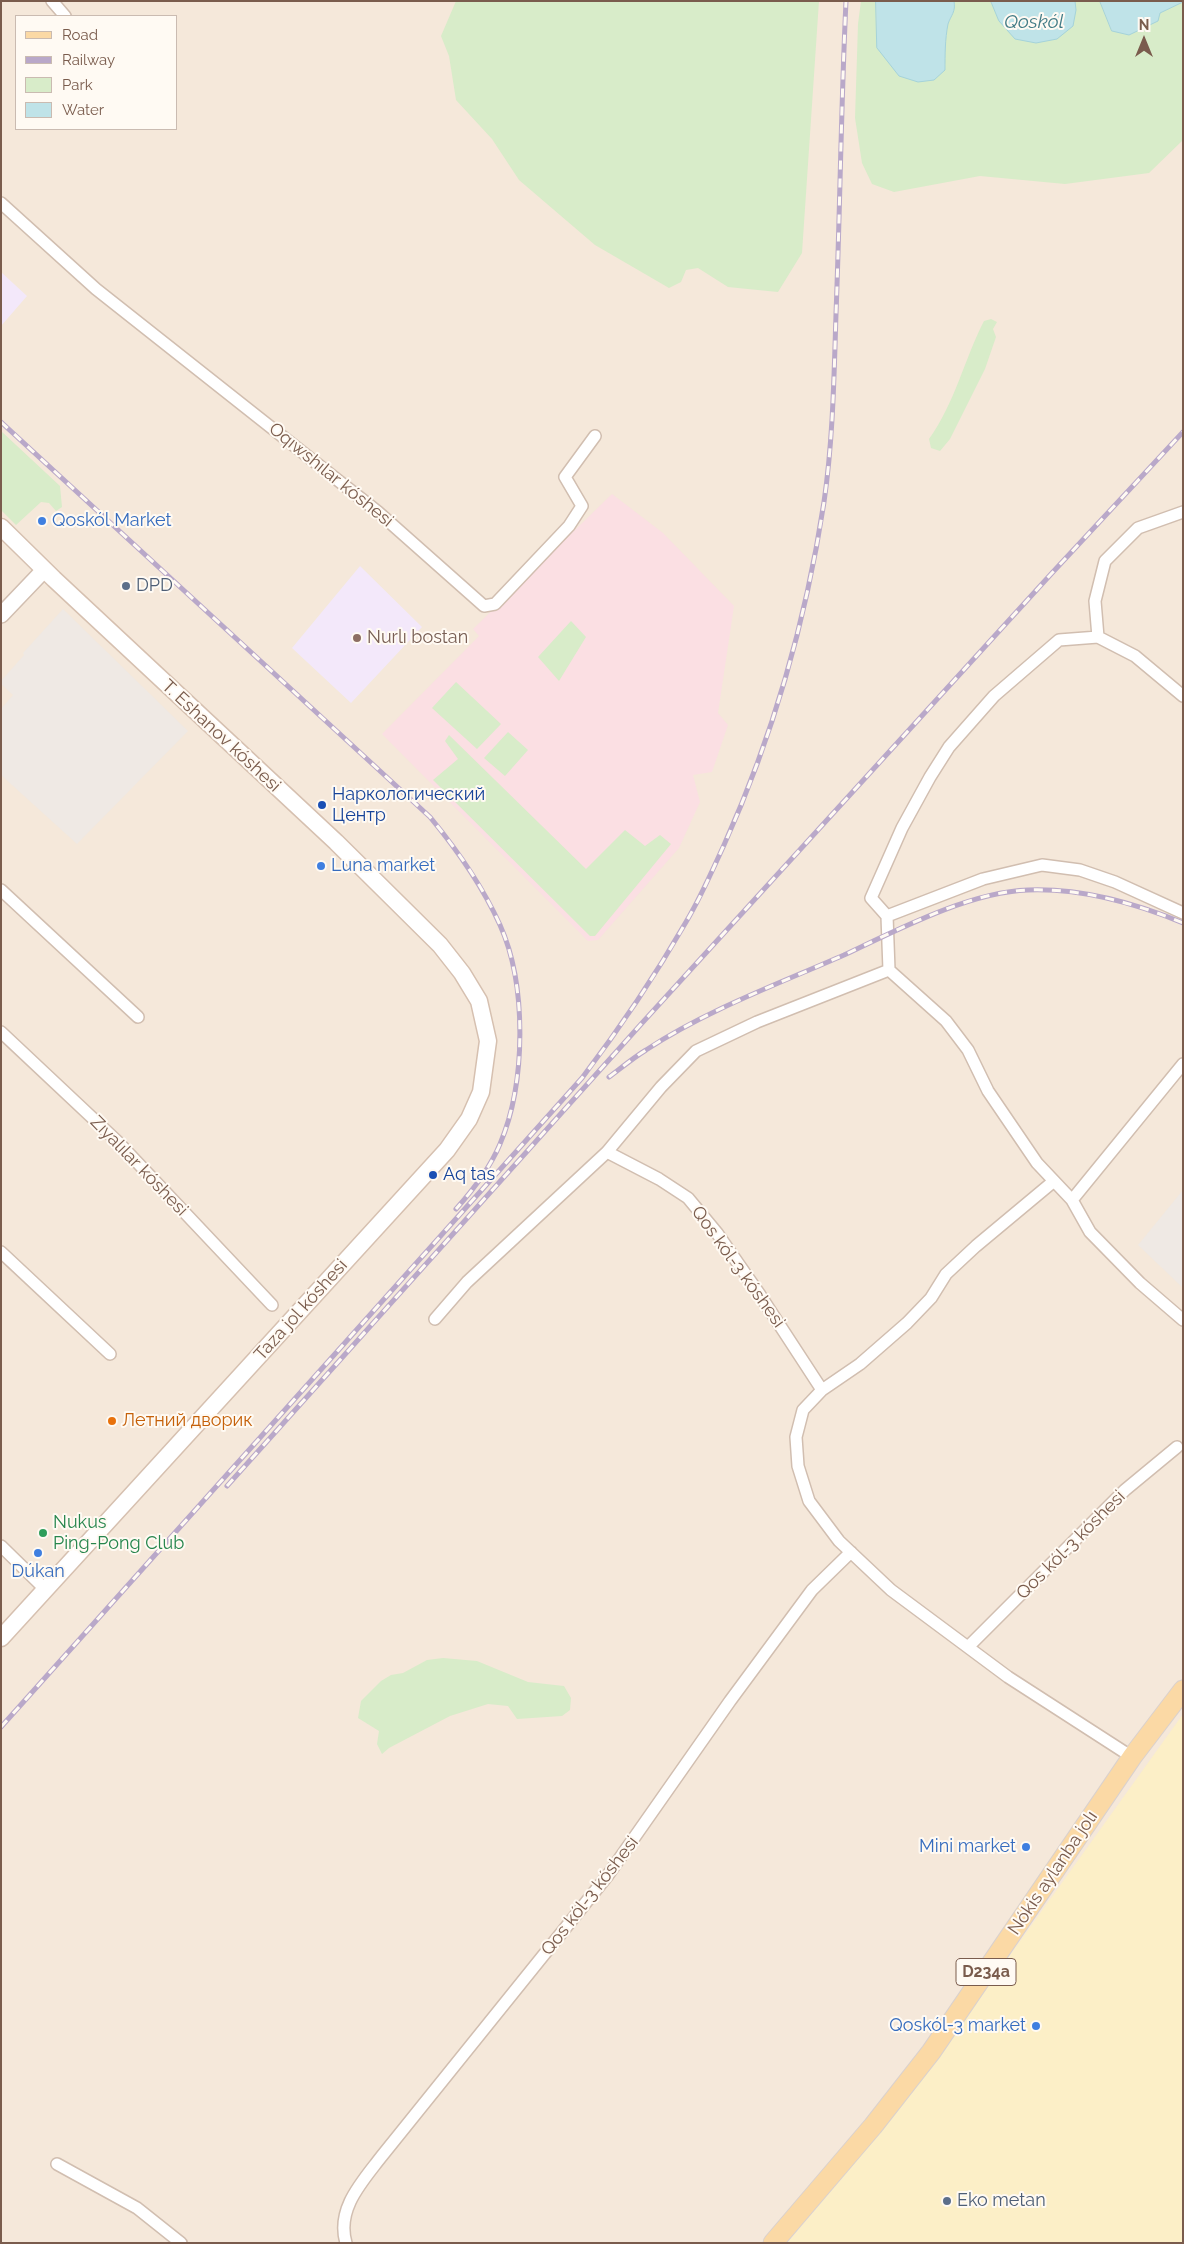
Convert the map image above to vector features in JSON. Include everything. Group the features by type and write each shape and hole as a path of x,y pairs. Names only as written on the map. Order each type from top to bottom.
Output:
{"main road":[{"name":"T. Eshanov kóshesi","path":"1,528 336,842 440,945"},
{"name":"Taza jol kóshesi","path":"1,1638 447,1150 469,1119 481,1092 488,1041 479,1001 462,973 440,945"},
{"name":"Nókis aylanba jolı","path":"773,2243 873,2126 931,2052 1132,1757 1183,1690"}],"street":[{"path":"52,1 64,15"},
{"name":"Oqıwshılar kóshesi","path":"1,203 96,289 378,512 484,606 495,604 569,526 582,506 565,477 595,436"},
{"path":"1098,637 1095,601 1105,561 1138,528 1183,512"},
{"path":"1,615 44,570"},
{"path":"1183,696 1135,656 1098,637 1059,640 994,696 949,747 902,828 871,898 887,916 889,970 946,1021 968,1050 988,1091 1037,1163 1072,1200 1090,1232 1140,1283 1183,1320"},
{"path":"887,916 983,878 1042,865 1080,870 1115,882 1183,913"},
{"path":"1,890 138,1017"},
{"path":"435,1319 467,1282 606,1152 661,1088 696,1051 757,1022 889,970"},
{"name":"Zıyalılar kóshesi","path":"1,1032 118,1142 272,1305"},
{"path":"1072,1200 1183,1064"},
{"name":"Qos kól-3 kóshesi","path":"606,1152 659,1180 688,1198 717,1233 822,1390"},
{"path":"1054,1182 976,1246 946,1274 931,1298 907,1323 860,1364 822,1390 803,1410 796,1437 798,1466 810,1501 839,1541 891,1590 1008,1677 1132,1757"},
{"path":"1,1252 110,1354"},
{"name":"Qos kól-3 kóshesi","path":"968,1647 1125,1490 1177,1448"},
{"path":"1,1546 46,1590"},
{"name":"Qos kól-3 kóshesi","path":"346,2243 342,2231 350,2200 381,2156 608,1875 730,1701 812,1590 850,1552"},
{"path":"57,2164 137,2208 181,2243"}],"shaded area":[{"path":"1,1 1183,1 1183,2243 1,2243"},
{"path":"1,272 27,296 1,326"},
{"path":"612,494 663,533 734,606 718,713 728,725 712,772 693,775 700,802 679,848 598,940 588,941 382,734 479,636 473,629"},
{"name":"Nurlı bostan","path":"360,566 422,627 351,703 292,648"},
{"path":"63,609 188,731 77,844 1,775 1,709 13,695 1,684 1,681 24,655 23,653"},
{"path":"1183,1190 1183,1288 1138,1245"}],"green space":[{"path":"456,1 819,1 802,253 778,292 728,287 698,268 686,270 681,282 669,288 595,245 519,180 492,139 456,100 449,56 441,36"},
{"path":"861,1 876,1 877,48 945,70 947,30 954,1 991,1 991,4 1076,10 1075,1 1100,1 1112,31 1183,2 1183,140 1149,173 1065,184 980,176 894,192 872,184 862,163 855,118 858,24"},
{"path":"991,319 997,322 993,329 996,337 985,369 950,439 940,451 931,448 929,439 953,396 984,321"},
{"path":"1,431 60,486 62,507 56,511 49,503 41,502 16,525 1,510"},
{"path":"571,621 586,637 559,681 538,657"},
{"path":"456,682 501,724 477,749 432,708"},
{"path":"508,732 528,750 505,776 484,758"},
{"path":"449,735 586,869 625,830 645,846 660,835 671,844 595,936 590,936 433,780 458,759 445,741"},
{"path":"443,1658 477,1661 528,1682 564,1686 571,1698 570,1710 562,1716 517,1719 508,1706 488,1704 450,1716 389,1748 382,1754 377,1744 379,1731 358,1718 361,1701 381,1681 391,1675 403,1673 427,1660"}],"sand":[{"path":"1183,1714 1183,2243 787,2243 848,2171 939,2054"}],"water":[{"path":"876,1 954,1 954,11 947,30 945,70 934,80 918,82 899,76 877,48"},
{"name":"Qoskól","path":"991,1 1075,1 1076,10 1073,26 1057,39 1036,43 1015,39 999,21"},
{"name":"Qoskól","path":"1100,1 1183,2 1160,13 1158,21 1129,35 1112,31"}],"railway":[{"path":"1,1727 582,1078 649,982 701,894 742,804 758,762 786,677 817,546 829,455 834,385 846,1"},
{"path":"1,422 430,817 477,882 500,925 509,949 519,1005 519,1064 509,1120 500,1144 481,1178 456,1209"},
{"path":"227,1486 643,1022 1183,432"},
{"path":"609,1077 636,1056 693,1022 910,924 982,897 1028,890 1087,894 1127,903 1183,923"}],"place":[{"name":"Qoskól Market","path":"42,521"},
{"name":"DPD","path":"126,586"},
{"name":"Nurlı bostan","path":"357,638"},
{"name":"Наркологический Центр","path":"322,805"},
{"name":"Luna market","path":"321,866"},
{"name":"Aq tas","path":"433,1175"},
{"name":"Летний дворик","path":"112,1421"},
{"name":"Nukus Ping-Pong Club","path":"43,1533"},
{"name":"Dúkan","path":"38,1553"},
{"name":"Mini market","path":"1026,1847"},
{"name":"Qoskól-3 market","path":"1036,2026"},
{"name":"Eko metan","path":"947,2201"}]}
